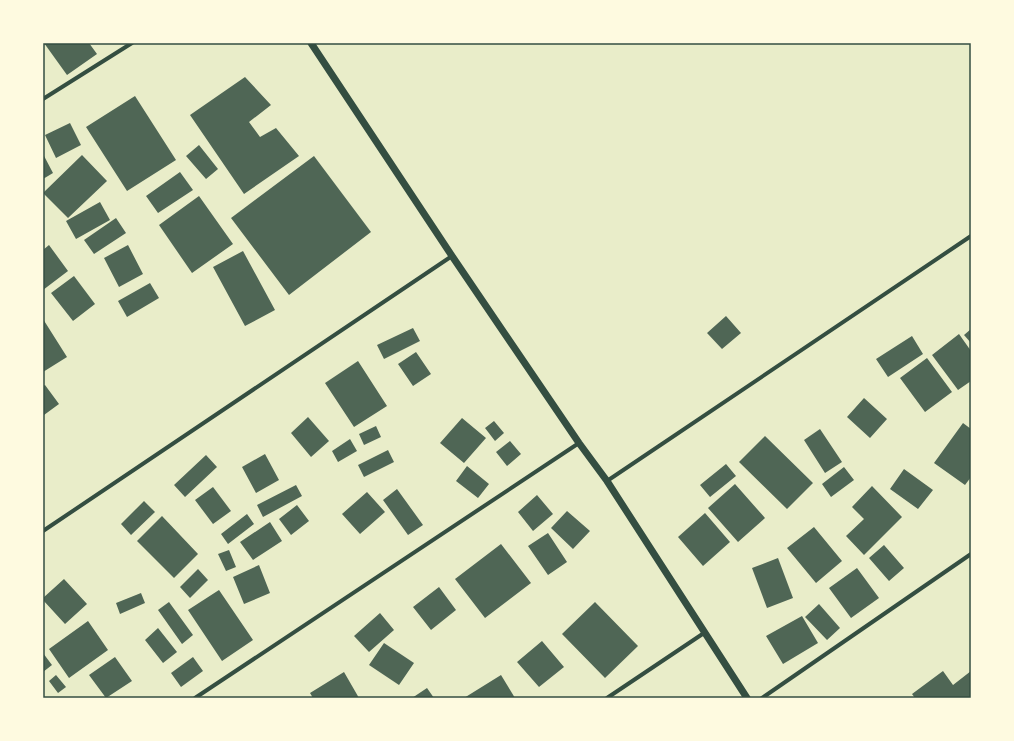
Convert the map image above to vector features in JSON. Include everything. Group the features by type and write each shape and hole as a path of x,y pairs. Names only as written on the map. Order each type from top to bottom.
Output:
{"street":[{"path":"43,99 132,43"},
{"path":"311,43 452,256 579,443 607,481 747,698"},
{"path":"607,481 971,236"},
{"path":"43,531 452,256"},
{"path":"195,698 579,443"},
{"path":"762,698 971,554"},
{"path":"607,698 704,632"}],"building":[{"path":"44,43 89,43 97,54 67,75"},
{"path":"245,77 271,105 249,122 260,137 276,128 299,156 244,194 190,115"},
{"path":"135,96 176,160 127,191 86,127"},
{"path":"70,123 81,145 56,158 45,135"},
{"path":"199,145 218,169 206,179 186,156"},
{"path":"43,154 53,173 43,179"},
{"path":"82,155 107,181 68,218 43,193"},
{"path":"314,156 371,232 289,295 231,218"},
{"path":"180,172 193,190 158,213 146,196"},
{"path":"199,196 233,244 192,273 159,225"},
{"path":"100,202 110,220 76,239 66,221"},
{"path":"116,218 126,233 94,254 84,240"},
{"path":"49,245 68,271 43,290 43,250"},
{"path":"128,245 143,274 119,287 104,258"},
{"path":"243,251 275,310 245,326 213,267"},
{"path":"74,276 95,304 73,321 51,293"},
{"path":"150,283 159,298 127,317 118,301"},
{"path":"726,316 741,333 722,349 707,333"},
{"path":"43,319 67,357 43,372"},
{"path":"413,328 420,341 384,359 377,345"},
{"path":"971,329 971,343 964,335"},
{"path":"959,334 971,351 971,381 958,390 932,355"},
{"path":"912,336 923,354 888,377 876,359"},
{"path":"416,352 431,374 413,386 398,364"},
{"path":"927,358 952,392 925,412 900,378"},
{"path":"358,361 387,406 354,427 325,383"},
{"path":"45,385 59,404 44,415 43,386"},
{"path":"864,398 887,419 870,438 847,417"},
{"path":"308,417 329,441 311,457 291,433"},
{"path":"462,418 486,438 464,463 440,443"},
{"path":"494,421 504,433 495,441 485,428"},
{"path":"963,423 971,429 971,477 965,485 934,463"},
{"path":"376,426 381,437 364,445 359,434"},
{"path":"820,429 842,462 825,473 804,440"},
{"path":"765,436 813,483 787,509 739,462"},
{"path":"350,439 357,451 338,462 332,451"},
{"path":"510,441 521,454 507,466 496,452"},
{"path":"388,450 394,462 364,477 358,465"},
{"path":"265,454 279,480 256,493 242,467"},
{"path":"206,455 217,467 185,497 174,485"},
{"path":"726,464 736,476 710,497 700,485"},
{"path":"467,466 489,484 478,498 456,481"},
{"path":"844,467 854,480 831,497 822,484"},
{"path":"904,469 933,490 918,509 890,489"},
{"path":"735,484 765,518 738,542 708,508"},
{"path":"296,485 302,496 263,517 257,505"},
{"path":"872,486 902,517 864,555 846,536 864,519 852,507"},
{"path":"213,487 231,511 213,524 195,500"},
{"path":"397,489 423,525 408,535 383,500"},
{"path":"367,492 385,512 360,534 342,514"},
{"path":"537,495 553,514 533,531 518,512"},
{"path":"144,501 155,512 131,535 121,524"},
{"path":"297,505 309,521 291,535 279,519"},
{"path":"567,511 590,531 573,549 551,528"},
{"path":"705,513 730,542 703,566 678,537"},
{"path":"247,514 254,524 228,544 221,534"},
{"path":"162,516 198,554 174,578 137,541"},
{"path":"270,522 282,541 253,560 240,542"},
{"path":"814,527 842,561 816,583 787,548"},
{"path":"548,533 567,562 548,575 528,546"},
{"path":"501,544 531,583 485,618 455,579"},
{"path":"884,545 904,568 889,581 869,558"},
{"path":"229,550 236,567 226,571 218,554"},
{"path":"778,558 793,598 767,608 752,568"},
{"path":"259,565 270,593 244,604 233,577"},
{"path":"857,568 879,598 851,618 829,588"},
{"path":"198,569 208,580 190,598 180,587"},
{"path":"64,579 87,604 65,624 43,600 43,598"},
{"path":"439,587 456,610 431,630 413,607"},
{"path":"219,590 253,640 222,661 188,610"},
{"path":"141,593 145,603 120,614 116,603"},
{"path":"169,602 193,635 182,644 158,610"},
{"path":"595,602 638,646 605,678 562,634"},
{"path":"819,604 840,628 827,640 805,617"},
{"path":"380,613 394,630 369,652 354,636"},
{"path":"802,616 818,643 783,664 766,636"},
{"path":"88,621 108,650 69,678 49,649"},
{"path":"158,628 177,652 163,663 145,640"},
{"path":"542,641 564,667 539,687 517,662"},
{"path":"384,643 414,663 399,685 369,665"},
{"path":"43,653 52,665 43,672"},
{"path":"115,657 132,681 106,698 89,675"},
{"path":"193,657 203,671 181,687 171,673"},
{"path":"943,671 953,685 971,671 971,698 915,698 912,694"},
{"path":"344,672 359,698 313,698 310,693"},
{"path":"56,675 66,687 58,693 49,681"},
{"path":"501,675 515,698 464,698"},
{"path":"427,688 434,698 412,698"}]}
